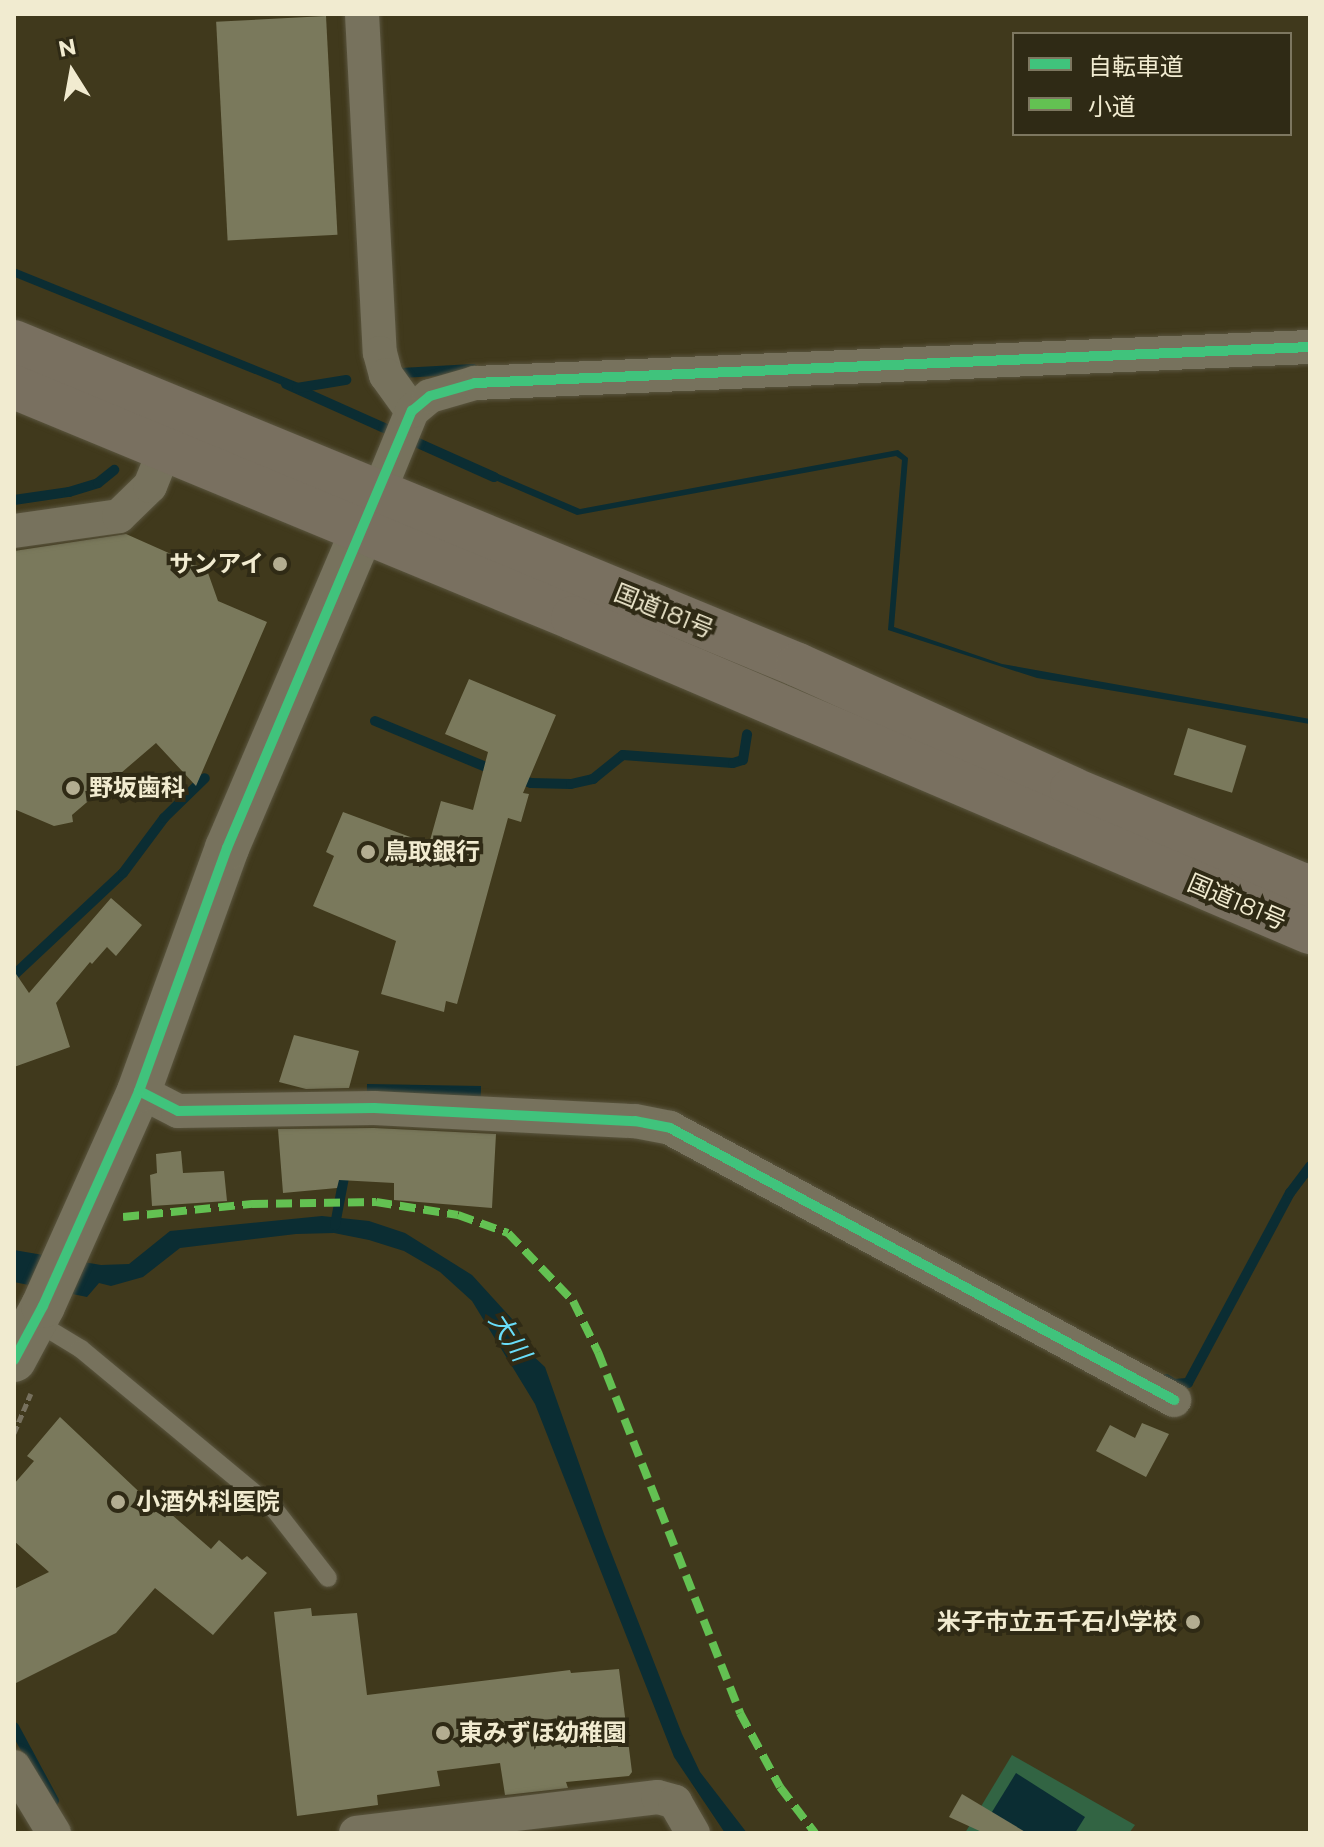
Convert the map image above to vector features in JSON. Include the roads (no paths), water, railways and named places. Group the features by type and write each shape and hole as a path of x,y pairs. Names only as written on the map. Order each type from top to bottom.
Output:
{"highway":[{"name":"国道181号","path":"14,342 370,512 1310,932"},
{"name":"国道181号","path":"14,387 165,449 370,512 798,665 1072,789 1310,888"}],"street":[{"path":"362,14 380,353 386,375 412,411"},
{"path":"14,1360 39,1313 139,1091 227,848 412,411 430,396 475,383 1310,347"},
{"path":"14,531 119,516 150,486 165,449"},
{"path":"139,1091 178,1111 374,1108 635,1121 670,1128 1174,1400"},
{"path":"14,1767 54,1833"},
{"path":"356,1833 658,1797 675,1802 693,1833"}],"lane":[{"path":"39,1313 275,1510 328,1578"}],"water":[{"path":"14,268 300,384 298,391 14,277"},
{"path":"898,450 908,458 894,627 1002,664 1310,719 1310,724 1037,678 888,630 902,460 896,456 577,515 481,474 484,468 580,509"},
{"path":"367,1084 481,1086 481,1098 367,1096"},
{"name":"大川","path":"322,1216 369,1221 405,1233 472,1275 513,1320 530,1353 545,1367 604,1534 682,1734 700,1772 747,1833 725,1833 674,1757 535,1404 472,1301 440,1272 404,1251 334,1233 296,1234 180,1248 143,1277 111,1286 99,1283 87,1297 14,1282 14,1250 101,1265 129,1264 170,1231"},
{"path":"1016,1773 1085,1817 1075,1833 979,1833"}],"waterway":[{"path":"401,373 473,369"},
{"path":"297,388 346,380"},
{"path":"286,384 494,477"},
{"path":"14,500 69,492 98,483 114,470"},
{"path":"375,721 496,771"},
{"path":"515,778 531,783 571,784 593,779 623,755 733,763 743,760 747,734"},
{"path":"14,975 123,873 164,818 205,778"},
{"path":"1166,1379 1174,1384 1188,1383 1290,1193 1310,1166"},
{"path":"335,1225 346,1167"},
{"path":"14,1727 54,1801"}],"place":[{"name":"サンアイ","path":"280,564"},
{"name":"野坂歯科","path":"73,788"},
{"name":"鳥取銀行","path":"368,852"},
{"name":"小酒外科医院","path":"118,1502"},
{"name":"米子市立五千石小学校","path":"1193,1622"},
{"name":"東みずほ幼稚園","path":"443,1733"}]}
